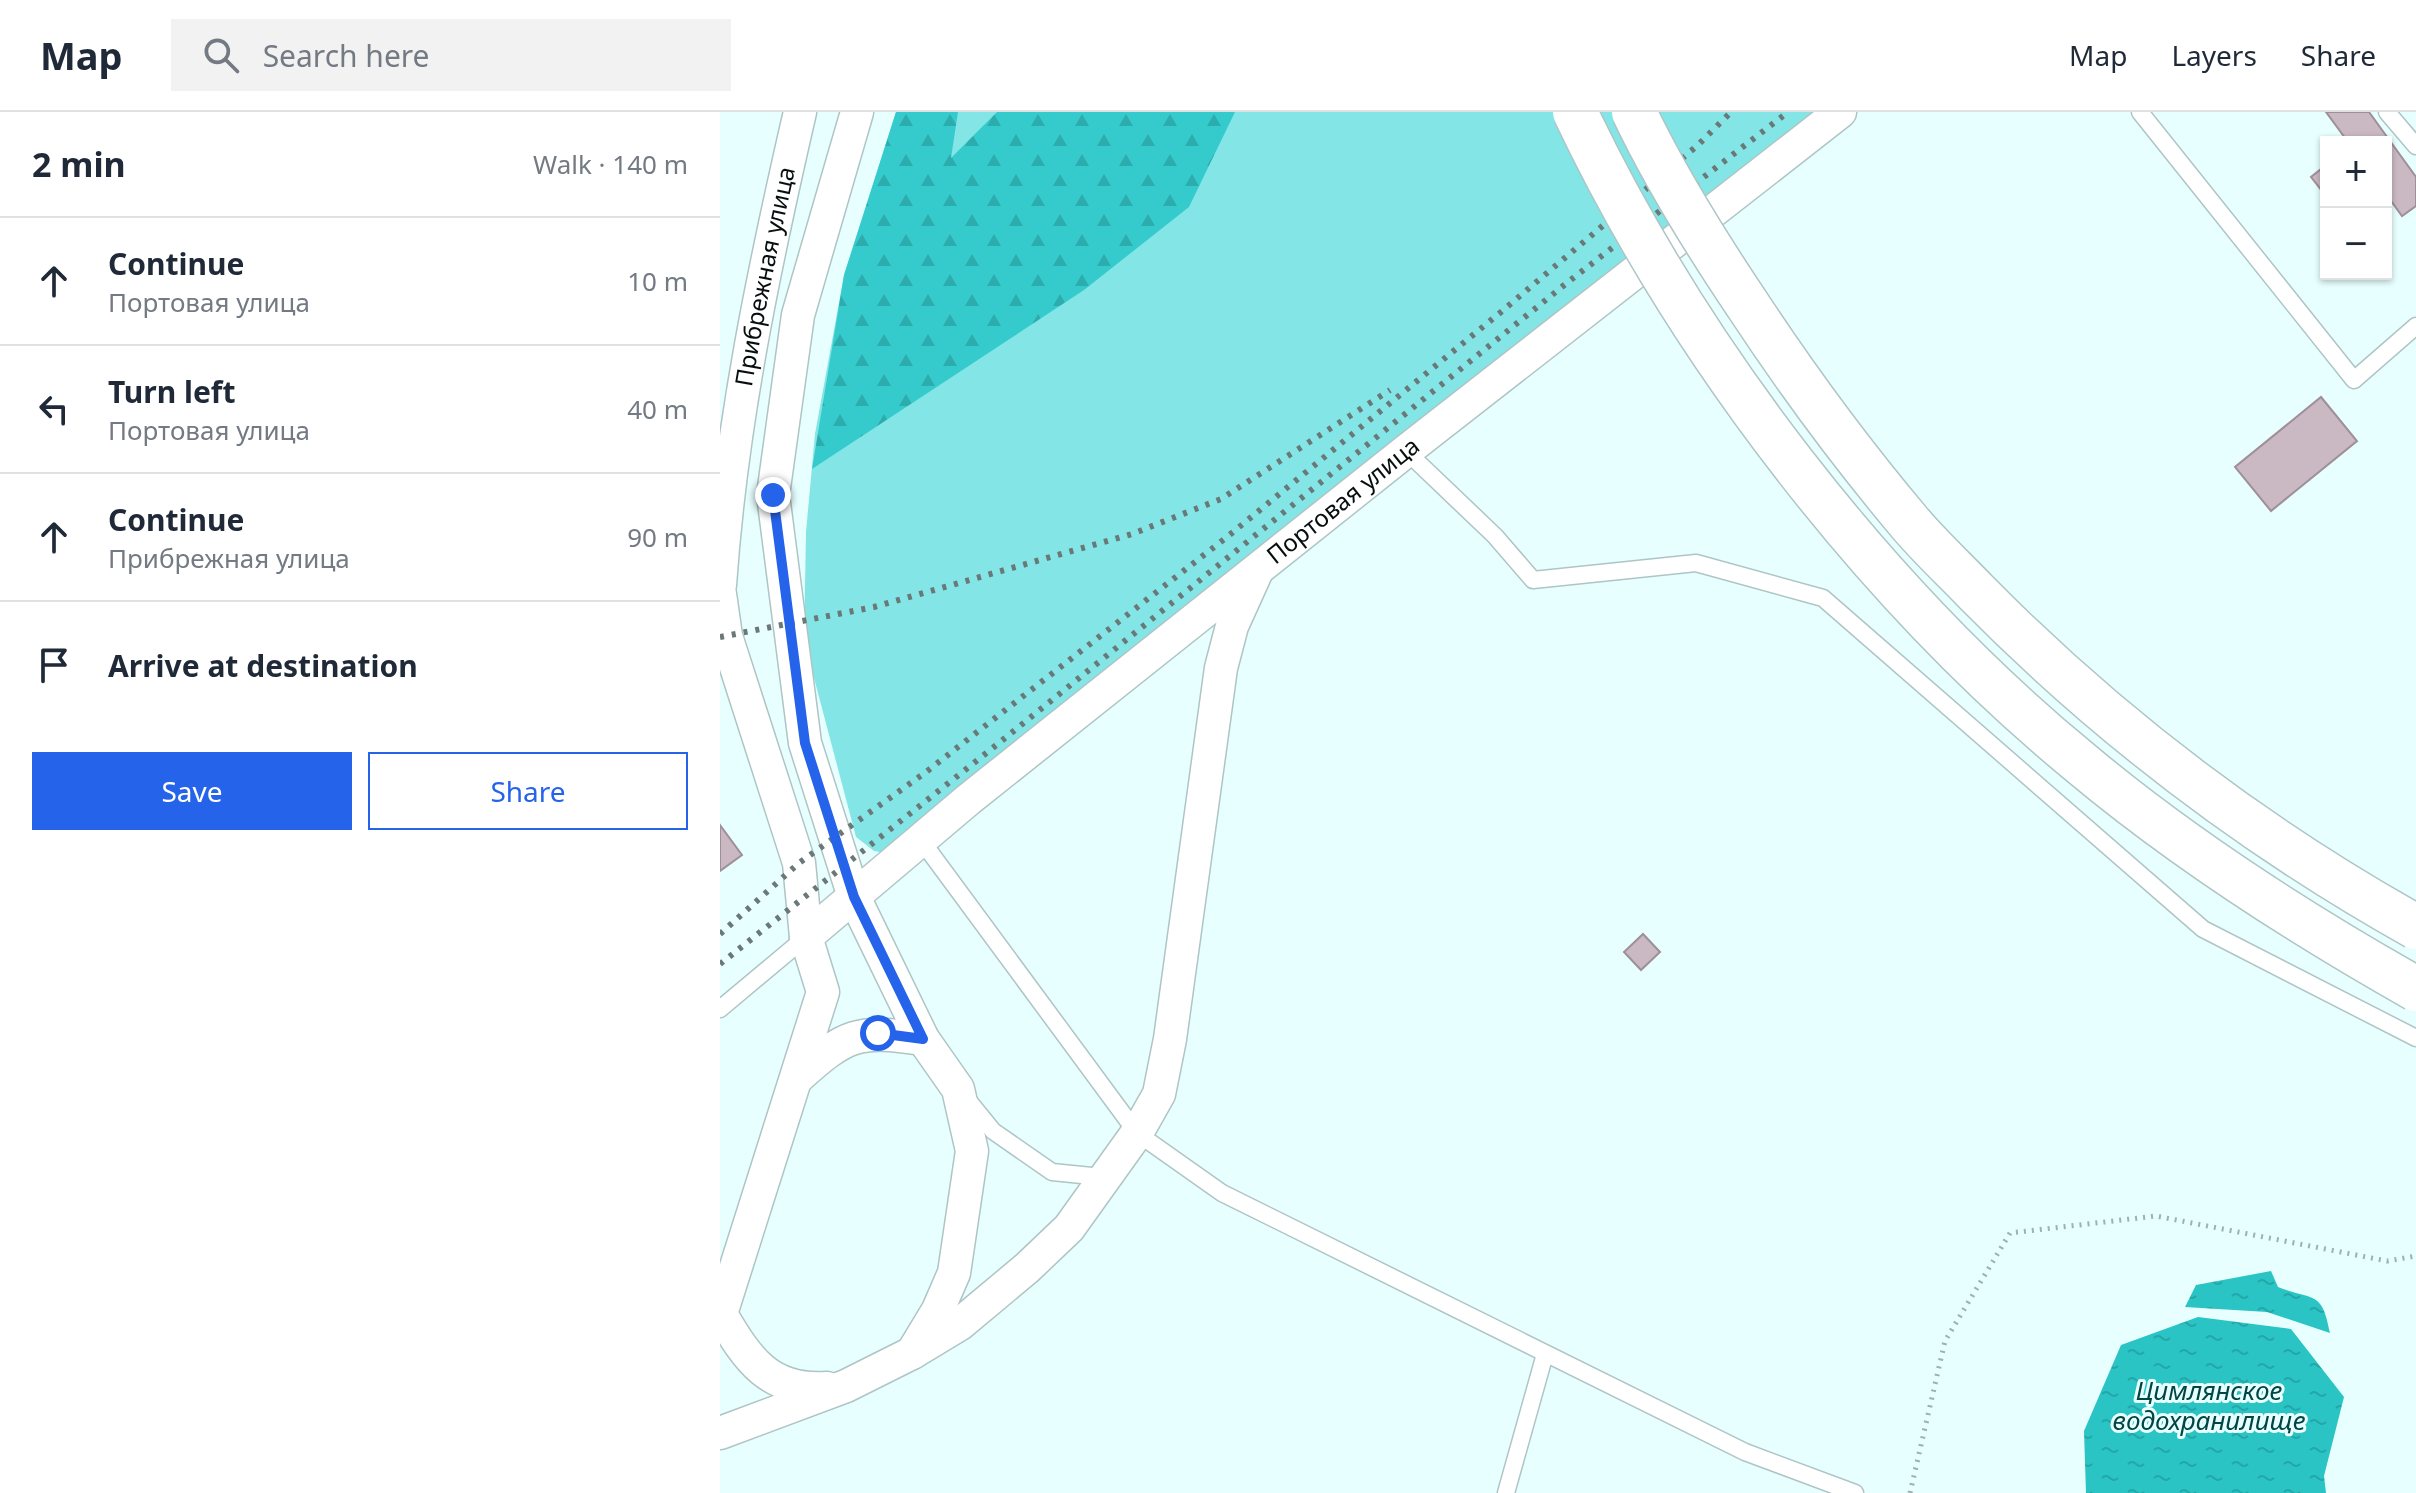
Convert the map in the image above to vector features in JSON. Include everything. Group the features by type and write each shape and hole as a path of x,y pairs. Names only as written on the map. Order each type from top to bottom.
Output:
{"main road":[{"path":"1575,112 1605,174 1687,311 1745,397 1870,559 1968,659 2081,764 2200,853 2316,933 2416,989"},
{"path":"1634,112 1668,177 1780,354 1910,524 2005,621 2115,722 2231,809 2343,887 2416,927"}],"street":[{"name":"Прибрежная улица","path":"720,585 725,510 758,298 800,112"},
{"name":"Прибрежная улица","path":"854,897 805,743 773,495 798,315 857,112"},
{"name":"Портовая улица","path":"806,937 1259,567 1840,112"},
{"path":"720,1433 846,1386 912,1353 960,1324 1069,1228 1102,1177 1137,1133 1159,1094 1170,1039 1221,668 1232,626 1259,567"},
{"path":"720,594 728,674 799,863 806,937 823,992 721,1315 739,1344 770,1379 804,1389 846,1386"},
{"path":"854,897 923,1039 958,1089 972,1151 954,1273 938,1310 912,1353"},
{"path":"795,1079 835,1044 878,1033 923,1039"}],"lane":[{"path":"2140,112 2354,380 2416,326"},
{"path":"2387,112 2416,146"},
{"path":"1406,451 1495,536 1533,580 1696,563 1823,598 2203,929 2416,1038"},
{"path":"921,840 1137,1133 1222,1193 1745,1452 1855,1493"},
{"path":"720,1009 806,937"},
{"path":"958,1089 993,1131 1052,1172 1102,1177"},
{"path":"1506,1493 1545,1354"}],"path":[{"path":"1910,1493 1945,1341 2010,1233 2156,1216 2387,1261 2416,1256"}],"shaded area":[{"path":"896,112 1821,112 890,854 874,851 856,837 804,640 806,532 815,434 844,275"}],"green space":[{"path":"896,112 958,112 951,158 997,112 1235,112 1189,207 1084,290 812,469 844,275"}],"water":[{"name":"Цимлянское водохранилище","path":"2271,1271 2278,1287 2308,1296 2319,1303 2330,1333 2267,1312 2185,1307 2196,1285"},
{"name":"Цимлянское водохранилище","path":"2198,1317 2291,1329 2344,1397 2324,1476 2326,1493 2086,1493 2084,1431 2121,1345"}],"building":[{"path":"2326,112 2369,112 2386,136 2344,136"},
{"path":"2392,144 2416,177 2416,206 2402,216 2392,202"},
{"path":"2320,170 2320,188 2311,177"},
{"path":"2321,397 2357,441 2271,511 2235,467"},
{"path":"720,825 742,855 720,871"},
{"path":"1643,934 1660,952 1641,970 1624,952"}],"railway":[{"path":"720,934 799,863 926,772 1227,537 1501,312 1698,145 1731,112"},
{"path":"720,964 989,751 1568,282 1788,112"},
{"path":"720,637 874,607 1132,534 1221,499 1390,390"}],"route":[{"path":"773,495 805,743 854,897 923,1039 878,1033"}]}
